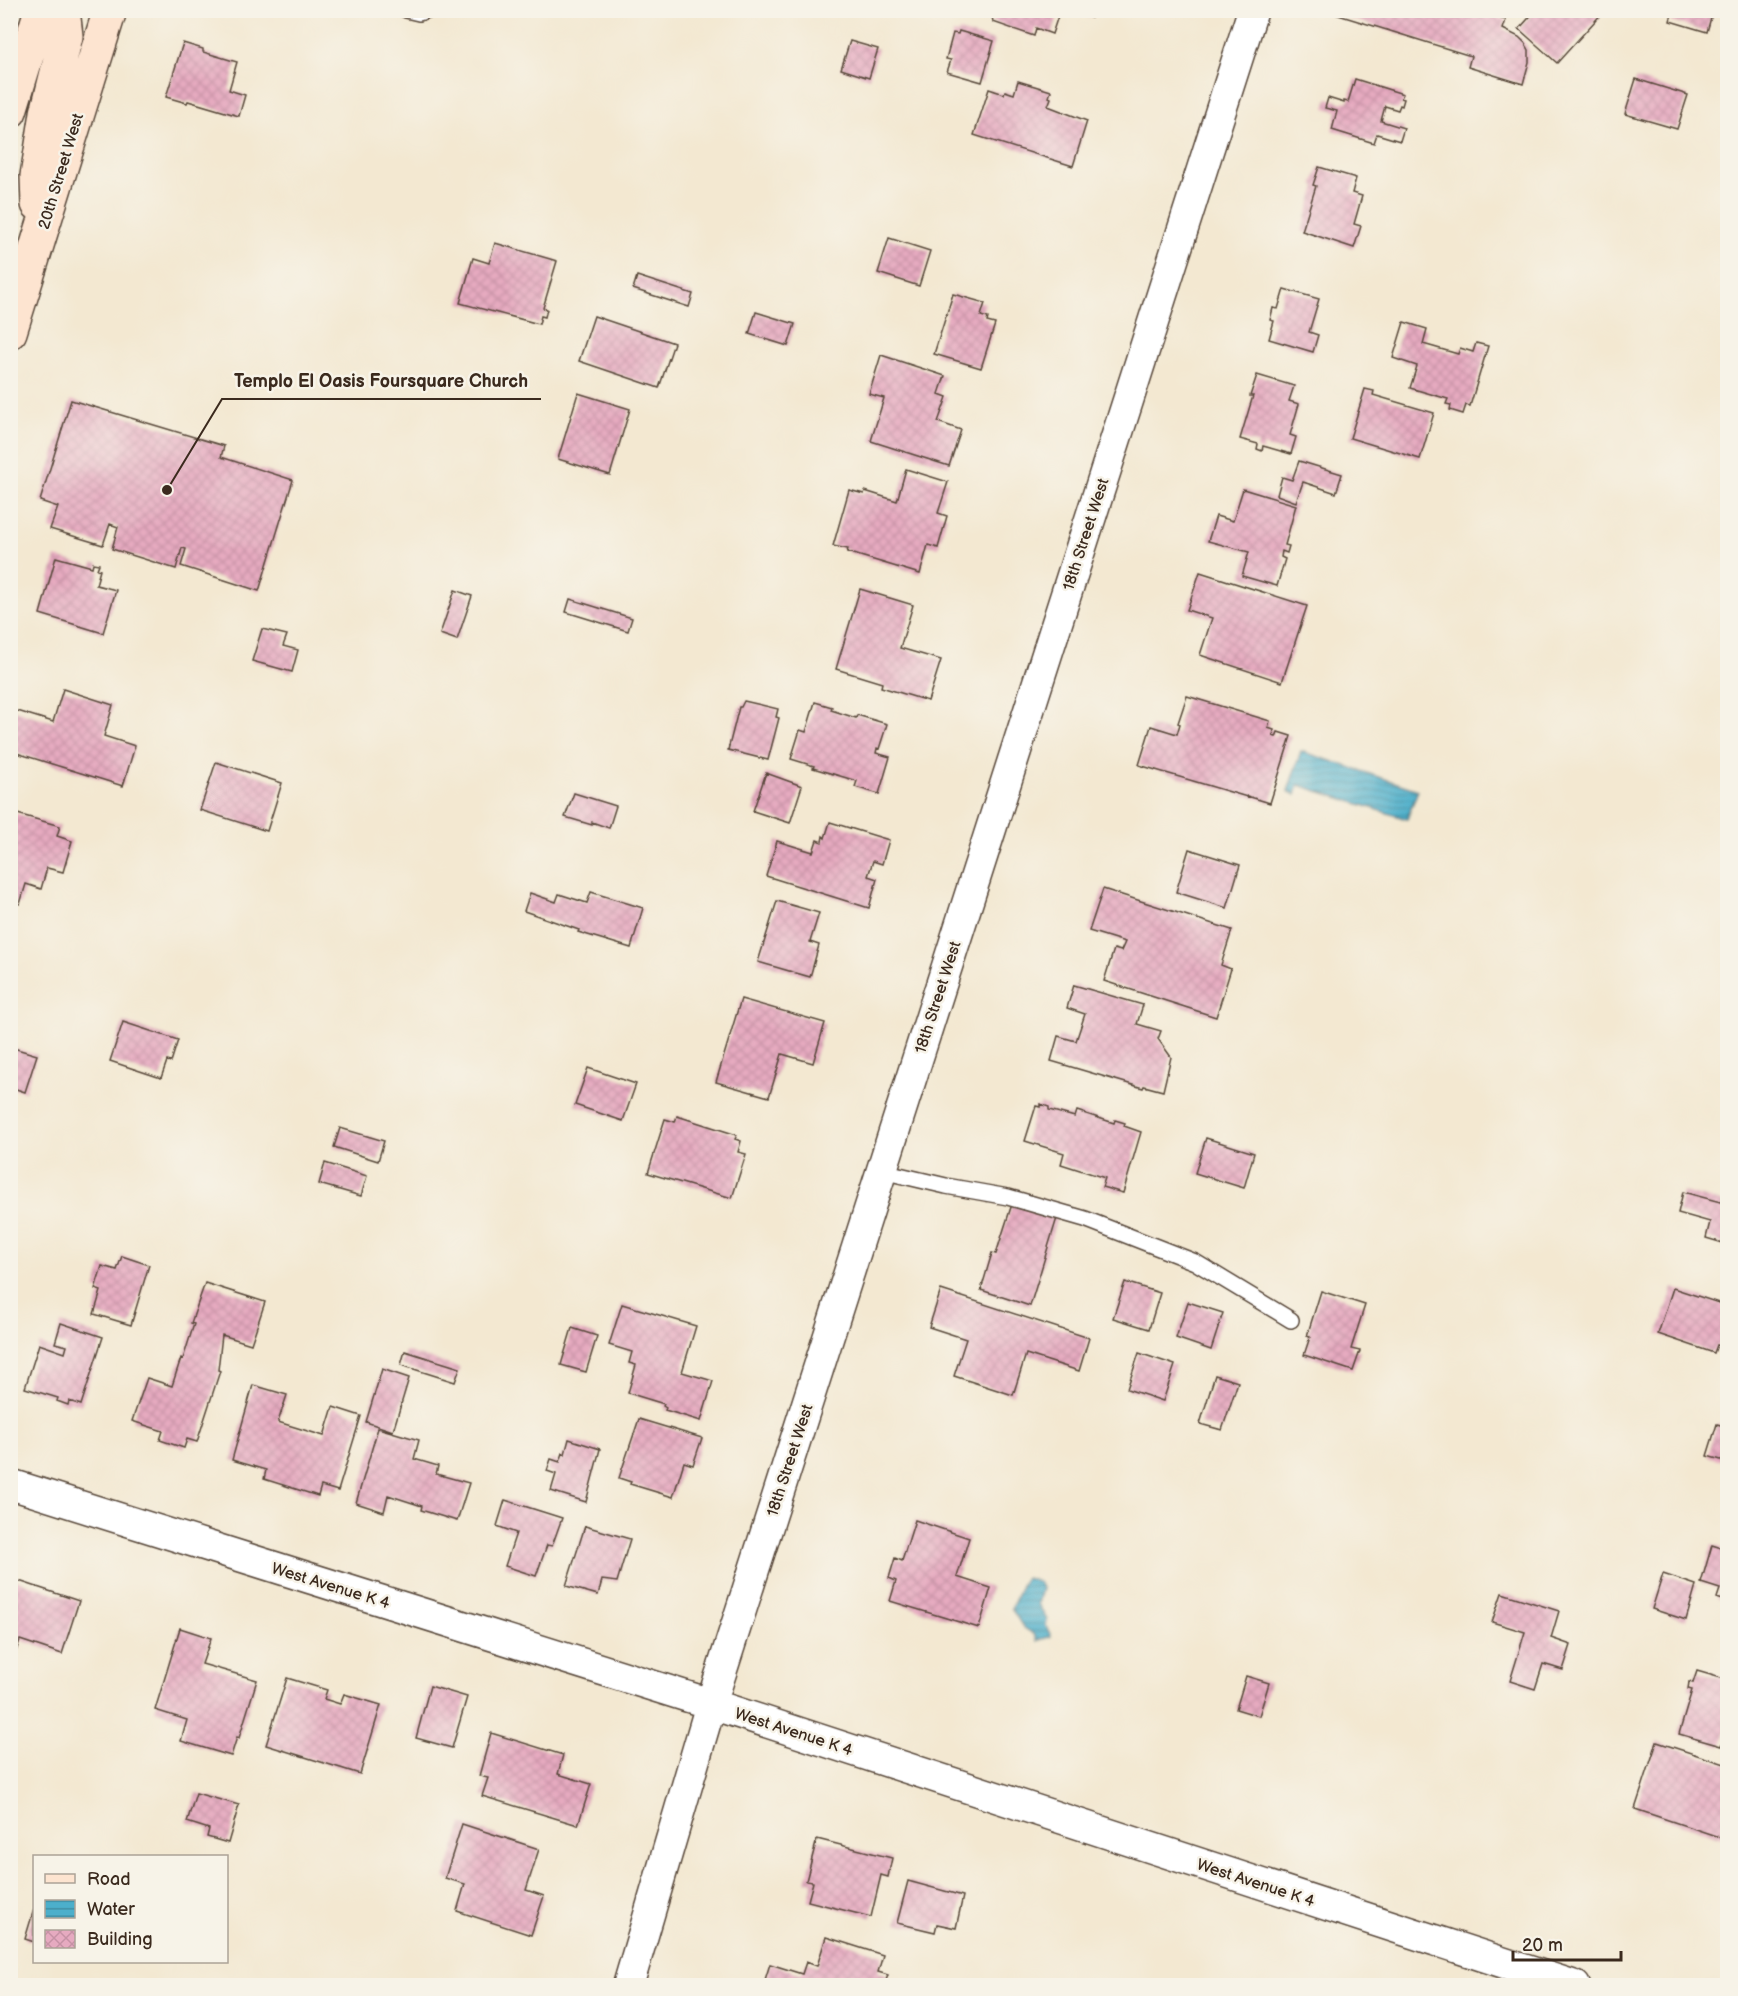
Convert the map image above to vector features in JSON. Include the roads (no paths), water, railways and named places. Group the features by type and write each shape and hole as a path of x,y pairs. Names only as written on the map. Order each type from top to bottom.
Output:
{"main road":[{"path":"10,111 41,10"},
{"path":"38,242 37,176 47,113 66,36 63,10"},
{"name":"20th Street West","path":"10,332 110,10"}],"street":[{"name":"18th Street West","path":"628,1986 711,1704 1253,10"},
{"name":"West Avenue K 4","path":"10,1484 711,1704 1575,1986"}],"lane":[{"path":"406,10 419,13 428,10"},
{"path":"882,1171 1008,1197 1085,1219 1195,1262 1291,1320"}],"water":[{"path":"1301,751 1418,790 1407,819 1299,785 1296,795 1288,791"},
{"path":"1026,1578 1039,1582 1042,1588 1038,1604 1047,1620 1046,1626 1051,1636 1037,1641 1035,1635 1023,1627 1011,1608"}],"place":[{"name":"Templo El Oasis Foursquare Church","path":"167,490"}]}
